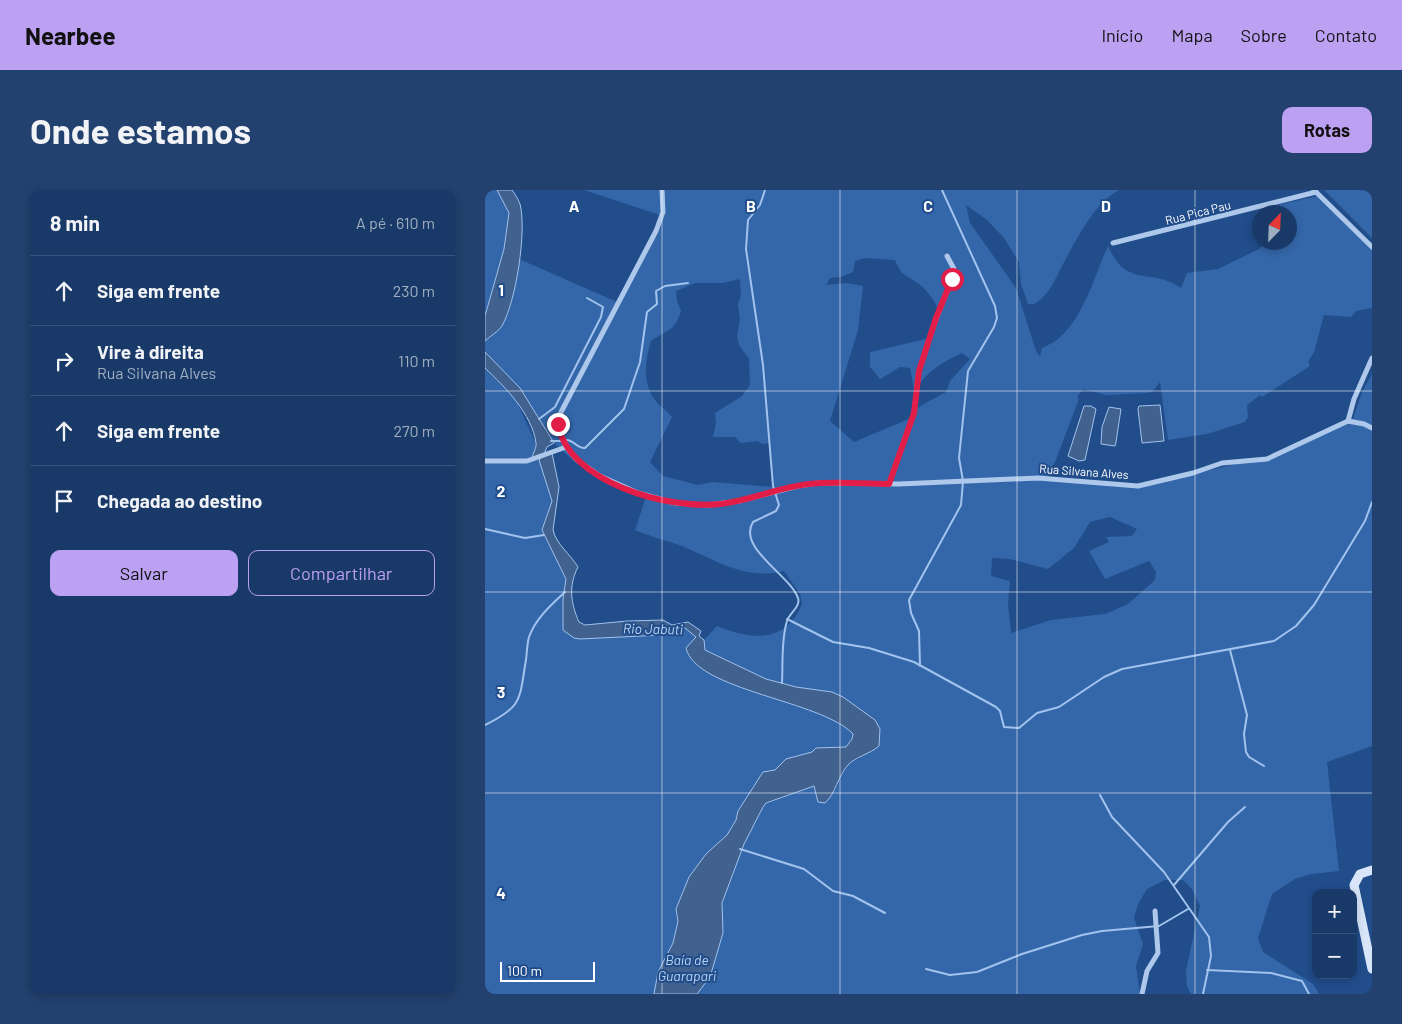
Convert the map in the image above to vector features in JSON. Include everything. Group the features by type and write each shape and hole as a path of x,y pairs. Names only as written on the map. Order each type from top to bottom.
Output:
{"street":[{"path":"485,461 520,462 538,458 567,447 559,429 559,416 656,231 663,212 663,190"},
{"path":"1315,191 1372,247"},
{"name":"Rua Pica Pau","path":"1113,243 1315,191"},
{"path":"889,484 914,413 919,371 936,318 952,279 953,269 947,256"},
{"path":"1372,358 1354,399 1349,421 1372,428"},
{"name":"Rua Silvana Alves","path":"567,447 577,460 607,480 662,501 685,504 721,504 783,489 818,483 889,484 1038,478 1138,486 1222,464 1267,459 1349,421"},
{"path":"1372,870 1360,874 1354,885 1372,969"},
{"path":"1142,994 1147,971 1158,953 1155,911"}],"shaded area":[{"path":"485,190 497,190 509,213 504,249 485,316"},
{"path":"584,190 1119,190 1094,212 1051,286 1044,296 1034,304 1028,304 1021,284 1019,262 1004,238 987,220 966,205 970,223 1016,288 1036,351 1040,357 1042,348 1057,339 1075,319 1088,295 1108,246 1115,260 1123,268 1141,276 1170,282 1181,288 1187,273 1218,269 1257,250 1297,250 1297,205 1277,205 1318,196 1372,250 1372,308 1356,311 1351,317 1324,315 1314,352 1308,362 1310,366 1262,397 1260,395 1247,405 1248,417 1245,422 1207,434 1168,440 1160,382 1153,391 1148,393 1106,395 1083,389 1077,397 1079,399 1055,462 1048,474 1049,477 1116,487 1154,483 1287,452 1340,422 1353,419 1362,392 1372,374 1372,746 1327,762 1339,871 1311,874 1295,879 1272,894 1258,938 1263,952 1313,984 1319,994 1191,994 1187,986 1186,971 1200,906 1192,889 1183,880 1165,880 1147,889 1138,904 1134,918 1143,944 1136,966 1140,994 697,994 710,977 723,933 722,903 744,844 763,807 765,804 814,786 818,802 835,790 847,767 859,759 859,709 832,692 796,687 766,679 705,650 704,640 717,626 742,634 766,635 777,632 795,617 802,604 800,594 784,571 756,573 743,571 679,545 635,530 646,497 607,481 575,462 554,443 520,388 485,352 485,341 508,315 517,277 519,259 617,302 661,221 660,215","holes":["865,258 895,260 902,273 926,290 940,312 930,338 870,352 870,367 880,379 900,367 910,368 914,390 935,368 947,360 962,353 970,359 950,381 946,392 922,405 914,411 911,418 854,442 830,421 858,330 863,286 847,283 826,285 830,278 841,277 853,272 855,261","740,279 741,294 738,305 740,320 737,336 739,345 749,359 750,385 742,396 715,413 716,423 713,437 735,437 741,443 757,441 763,444 770,443 773,487 712,482 698,485 663,476 650,462 672,417 657,402 651,393 646,379 647,356 651,341 669,330 676,323 681,311 676,291 695,283 723,283","1110,517 1137,529 1132,536 1106,537 1109,542 1089,551 1105,579 1149,561 1156,572 1155,580 1128,604 1105,614 1051,620 1011,633 1008,604 1010,581 991,576 992,558 1010,559 1048,569 1074,548 1090,522"]},
{"path":"1324,190 1372,190 1372,238"},
{"path":"485,368 516,400 536,444 544,455 539,460 552,501 542,530 566,579 563,599 574,638 662,635 685,628 696,637 698,666 723,680 750,691 819,713 844,726 853,734 846,747 816,748 812,752 786,759 775,770 763,772 738,811 736,820 727,835 706,854 689,877 679,901 676,915 678,921 673,943 658,972 654,994 485,994"}],"water":[{"path":"497,190 512,190 520,204 522,216 521,248 516,284 507,315 502,326 485,341 485,316 504,249 509,213"},
{"name":"Baía de Guarapari","path":"485,352 520,388 554,443 547,447 544,454 552,453 559,487 553,530 560,545 578,567 573,581 572,595 579,622 585,625 663,620 672,625 688,622 701,631 699,636 704,640 705,650 766,679 796,687 832,692 843,697 875,720 880,729 879,746 848,765 825,803 818,802 814,786 766,803 763,807 744,844 722,903 723,933 710,977 697,994 654,994 658,972 673,943 678,921 676,909 689,877 706,854 727,835 736,820 738,811 763,772 775,770 786,759 812,752 816,748 846,747 853,734 837,722 815,712 735,685 712,675 695,663 686,648 696,637 685,628 662,635 580,639 574,638 563,630 563,599 566,579 542,530 552,501 539,460 544,455 532,458 536,445 529,422 509,392 485,368"},
{"path":"1160,405 1164,441 1142,443 1139,406"},
{"path":"1084,406 1091,406 1096,409 1085,460 1079,461 1068,456"},
{"path":"1109,407 1121,409 1115,446 1101,444 1102,427"}],"waterway":[{"path":"765,190 760,205 748,220 746,249 763,365 773,486 779,505 776,511 753,522 750,532 752,542 758,551 793,589 798,598 798,604 788,618 785,628 782,683"},
{"path":"920,666 919,631 911,613 909,600 961,505 963,481 959,458 968,371 994,327 997,318 995,306 942,190"},
{"path":"566,440 585,448 624,409 640,362 647,312 657,304 656,291 665,286 688,283"},
{"path":"539,419 555,407 601,317 603,307 587,298"},
{"path":"551,441 561,441"},
{"path":"787,619 833,642 869,648 914,662 996,707 1000,711 1004,727 1019,728 1037,713 1059,707 1104,677 1122,669 1274,641 1296,626 1314,605 1365,521 1372,502"},
{"path":"485,529 525,538 544,535"},
{"path":"485,725 507,712 517,700 522,684 528,640 532,630 544,612 565,592"},
{"path":"1230,650 1247,715 1244,734 1246,752 1249,757 1264,766"},
{"path":"1100,795 1112,817 1164,872 1209,937 1211,956 1203,994"},
{"path":"1174,885 1228,822 1245,807"},
{"path":"740,849 804,869 833,891 853,896 885,913"},
{"path":"926,969 950,975 977,972 1022,954 1082,935 1102,931 1159,926 1188,909"},
{"path":"1207,970 1271,973 1302,981 1309,994"}],"route":[{"path":"558,424 567,447 580,462 607,480 662,501 697,505 721,504 808,484 889,484 914,413 915,391 919,371 936,318 952,279"}],"water label":[{"name":"Rio Jabuti","path":"653,629"}]}
